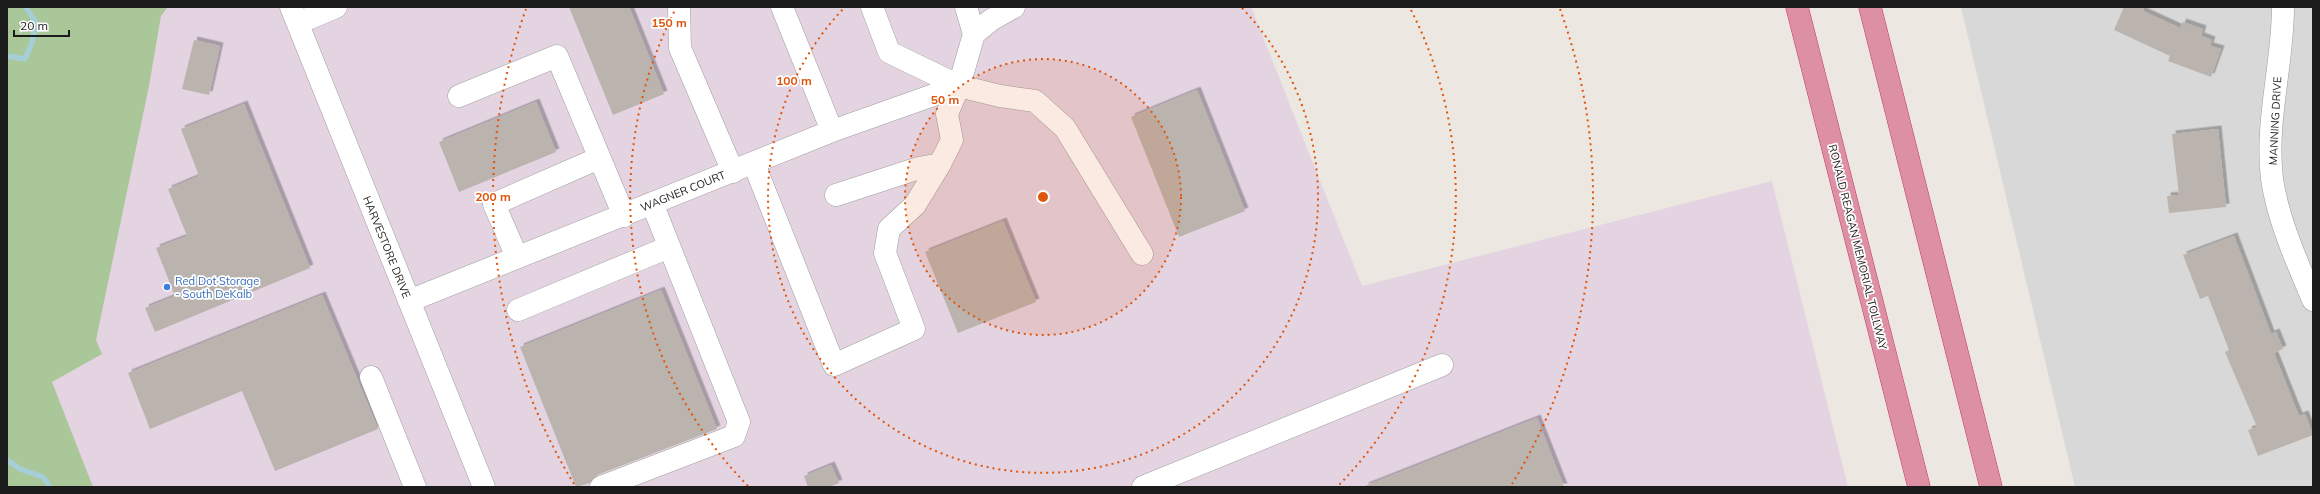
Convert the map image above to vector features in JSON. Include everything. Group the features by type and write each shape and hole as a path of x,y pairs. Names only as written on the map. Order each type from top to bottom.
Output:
{"highway":[{"name":"RONALD REAGAN MEMORIAL TOLLWAY","path":"1797,7 1919,487"},
{"path":"1870,7 1991,487"}],"street":[{"path":"294,15 336,7"},
{"path":"679,7 680,48 733,172"},
{"path":"782,7 832,131"},
{"path":"872,7 889,52 959,86 1000,96 1035,101 1065,128 1142,254"},
{"path":"754,164 834,364 914,329 885,253 889,229 915,205 940,164 952,140 947,114 959,86 974,34 966,7"},
{"path":"974,34 991,20 1014,7"},
{"name":"MANNING DRIVE","path":"2283,7 2273,114 2272,179 2279,210 2312,294"},
{"name":"HARVESTORE DRIVE","path":"294,15 484,487"},
{"path":"459,96 557,56 624,216"},
{"name":"WAGNER COURT","path":"409,301 624,216 652,203 754,164 832,131 959,86"},
{"path":"517,258 494,204 599,158"},
{"path":"836,195 919,168 940,164"},
{"path":"601,487 734,436 739,422 652,203"},
{"path":"518,310 669,247"},
{"path":"1143,487 1442,365"},
{"path":"372,377 415,487"}],"shaded area":[{"path":"7,7 1251,7 1362,286 1772,181 1848,487 7,487"},
{"path":"1961,7 2313,7 2313,487 2075,487"}],"green space":[{"path":"7,7 168,7 161,16 149,86 96,340 102,354 52,382 93,487 7,487"}],"building":[{"path":"569,7 629,7 664,94 613,115"},
{"path":"2124,7 2144,7 2143,11 2180,28 2183,22 2203,29 2201,36 2212,40 2210,46 2221,49 2211,77 2168,61 2170,56 2114,30"},
{"path":"194,40 220,46 209,95 182,89"},
{"path":"1197,90 1245,211 1179,237 1131,117"},
{"path":"536,102 556,152 459,192 439,142"},
{"path":"244,104 310,268 155,332 145,308 175,296 156,248 187,236 168,189 199,176 181,129"},
{"path":"2218,129 2226,207 2169,213 2167,196 2179,195 2172,134"},
{"path":"1003,221 1036,302 958,333 925,252"},
{"path":"2234,236 2271,334 2276,332 2283,349 2274,353 2299,416 2305,414 2313,435 2258,456 2248,430 2257,427 2225,352 2229,350 2208,296 2200,299 2183,255"},
{"path":"661,290 717,429 597,475 590,483 576,487 520,347"},
{"path":"322,295 378,429 275,471 242,391 150,429 128,373"},
{"path":"1537,418 1564,487 1365,487 1365,486"},
{"path":"831,465 839,483 829,487 808,487 804,476"}],"waterway":[{"path":"7,56 25,59 32,43 36,23 26,7"},
{"path":"7,460 20,469 43,477 50,487"}],"place":[{"name":"Red Dot Storage - South DeKalb","path":"167,287"}]}
